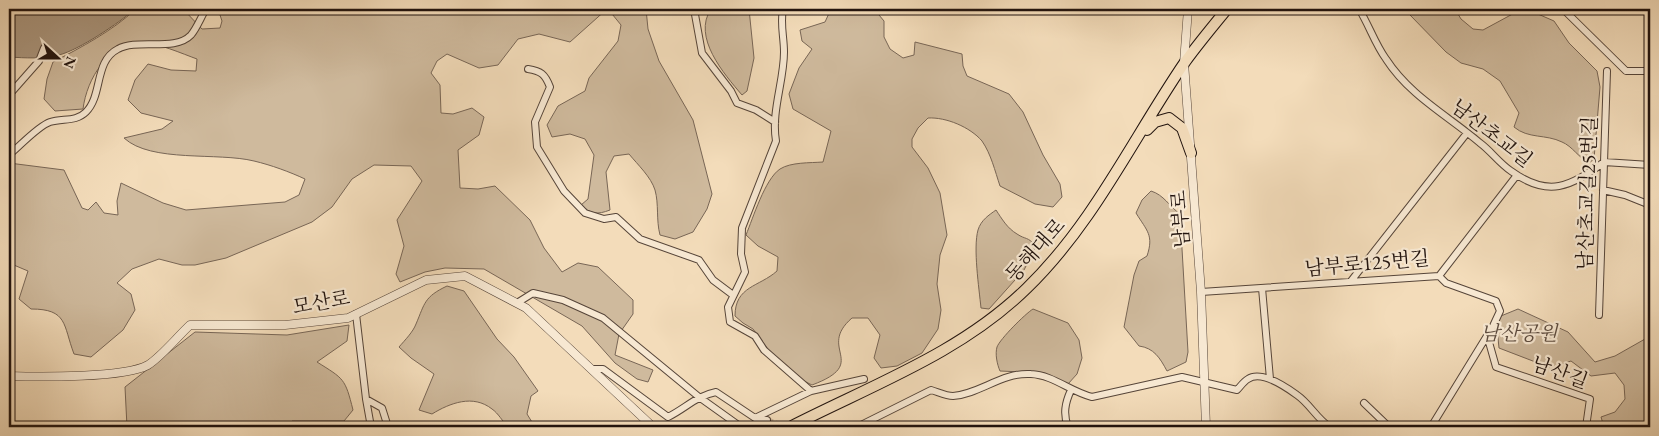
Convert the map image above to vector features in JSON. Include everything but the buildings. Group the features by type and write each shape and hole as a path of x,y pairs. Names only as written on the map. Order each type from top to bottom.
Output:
{"main road":[{"name":"동해대로","path":"790,427 857,396 946,349 986,322 1026,289 1056,257 1087,217 1184,64 1227,9"},
{"path":"1133,145 1155,122 1169,118 1182,128 1191,153"}],"street":[{"path":"9,155 49,122 71,120 86,112 95,96 103,67 113,52 129,45 183,41 191,35 206,9"},
{"path":"694,9 702,53 731,91 737,103 756,110 775,122"},
{"path":"783,9 781,20 784,52 775,122 776,141 742,228 742,254 745,272 728,307 730,322 756,336 764,350 811,391"},
{"name":"남부로","path":"1188,9 1184,64 1201,292 1206,427"},
{"name":"남산초교길","path":"1359,9 1385,58 1406,86 1517,175 1532,184 1544,187 1560,186 1580,180 1604,162"},
{"path":"1563,9 1626,71 1650,71"},
{"path":"9,95 39,61 44,48"},
{"path":"528,69 540,71 546,77 550,87 535,122 537,146 564,191 585,213 604,220 616,217 640,239 699,260 713,280 733,295"},
{"name":"남산초교길25번길","path":"1599,316 1607,71"},
{"path":"1351,281 1466,133"},
{"path":"1604,162 1650,165"},
{"name":"남부로125번길","path":"1201,292 1439,276 1517,175"},
{"path":"1603,190 1625,195 1650,205"},
{"name":"모산로","path":"9,376 102,374 135,369 148,364 190,325 285,325 348,318 426,280 465,276 526,308 653,427"},
{"path":"1431,427 1500,311 1496,301 1446,283 1439,276"},
{"path":"1262,288 1270,379"},
{"path":"517,303 533,293 583,307 603,318 699,397 741,427"},
{"path":"356,314 371,427"},
{"name":"남산길","path":"1487,335 1496,367 1590,399 1586,427"},
{"path":"593,369 603,369 668,417 682,410 699,397 716,392 755,418 767,420"},
{"path":"858,427 931,390 952,396 974,390 1005,377 1030,374 1052,379 1072,390 1092,397 1182,377 1237,390 1248,378 1258,376 1270,379 1299,395 1322,422 1330,427"},
{"path":"755,418 811,391 864,379"},
{"path":"1068,427 1065,417 1066,400 1072,390"},
{"path":"366,399 382,408 388,427"},
{"path":"1364,403 1389,427"}],"green space":[{"path":"136,9 183,9 202,29 220,28 222,21 218,9 407,9 413,13 415,9 607,9 570,42 539,34 518,39 498,65 479,68 447,54 437,61 431,73 440,85 441,113 453,114 472,108 484,117 479,135 458,150 460,188 478,189 495,186 530,220 544,248 562,272 578,263 598,267 633,300 633,314 619,334 615,355 653,370 648,382 637,379 615,363 582,326 484,269 445,268 425,272 400,282 396,274 404,246 397,220 422,181 411,166 374,165 352,179 332,207 312,222 226,258 195,265 182,265 159,259 132,269 117,283 131,294 135,310 123,330 91,357 74,354 65,327 58,316 52,312 31,309 19,299 28,271 9,263 9,163 64,170 82,208 88,210 96,202 104,213 118,215 117,201 121,183 163,203 186,210 285,202 299,195 305,179 280,169 239,158 186,156 151,151 136,146 124,138 162,129 173,121 141,113 128,100 135,80 148,64 171,70 196,71 197,59 162,46 142,43 119,49 109,56 94,75 85,97 83,109 55,111 44,99 47,79 53,62 107,31"},
{"path":"608,9 646,9 648,29 659,61 693,120 712,194 707,209 693,232 675,239 660,235 655,190 647,176 629,154 614,156 606,172 610,210 594,213 581,205 588,199 594,155 585,139 570,134 552,137 547,125 558,106 585,91 589,78 618,41 621,25"},
{"path":"711,9 749,9 754,58 747,91 742,95 719,66 708,43 705,31 706,20"},
{"path":"831,9 874,9 884,21 884,37 890,49 903,58 914,55 915,42 962,54 963,66 967,76 1009,94 1023,112 1043,155 1060,184 1062,197 1053,207 1035,204 1000,186 988,151 977,136 964,127 950,121 928,118 918,128 912,139 912,147 928,168 940,193 947,235 940,255 937,284 941,310 938,329 922,353 897,366 881,368 874,358 880,335 868,318 852,318 842,329 839,338 841,362 838,370 829,377 812,385 802,380 771,353 753,329 735,316 736,306 744,293 777,271 778,257 758,246 746,235 769,181 784,167 801,163 823,162 831,131 793,109 789,94 799,68 812,49 802,41 800,30 825,22"},
{"path":"1413,9 1455,9 1461,19 1473,29 1483,30 1520,10 1531,11 1554,21 1569,43 1597,71 1600,87 1594,159 1589,163 1562,142 1531,135 1514,127 1519,113 1500,81 1483,69 1461,63 1446,52 1410,15"},
{"path":"1151,191 1163,198 1180,214 1188,352 1186,362 1167,371 1156,354 1149,349 1139,346 1124,327 1134,275 1139,261 1147,256 1150,243 1148,233 1136,213 1142,200"},
{"path":"996,210 1010,229 1036,246 1024,270 989,309 981,308 976,247 978,230 981,223"},
{"path":"447,286 464,291 497,339 514,357 538,391 531,396 527,414 535,427 508,427 494,411 485,404 477,402 469,401 446,406 432,414 419,410 434,374 399,347 413,330 429,297"},
{"path":"1033,309 1068,323 1079,340 1082,358 1077,374 1068,384 1044,373 1000,371 996,353 997,347 1013,327"},
{"name":"남산공원","path":"1518,309 1568,332 1595,362 1615,356 1645,339 1650,341 1650,427 1604,427 1601,417 1615,412 1625,399 1624,385 1615,373 1591,376 1571,361 1551,368 1499,348 1496,318"},
{"path":"349,325 347,341 317,362 338,376 348,391 353,410 344,421 292,421 293,427 127,427 125,387 195,332 287,335"}],"shaded area":[{"path":"9,9 135,9 77,48 59,55 34,58 9,57"}],"tunnel":[{"path":"767,420 785,427"}]}
